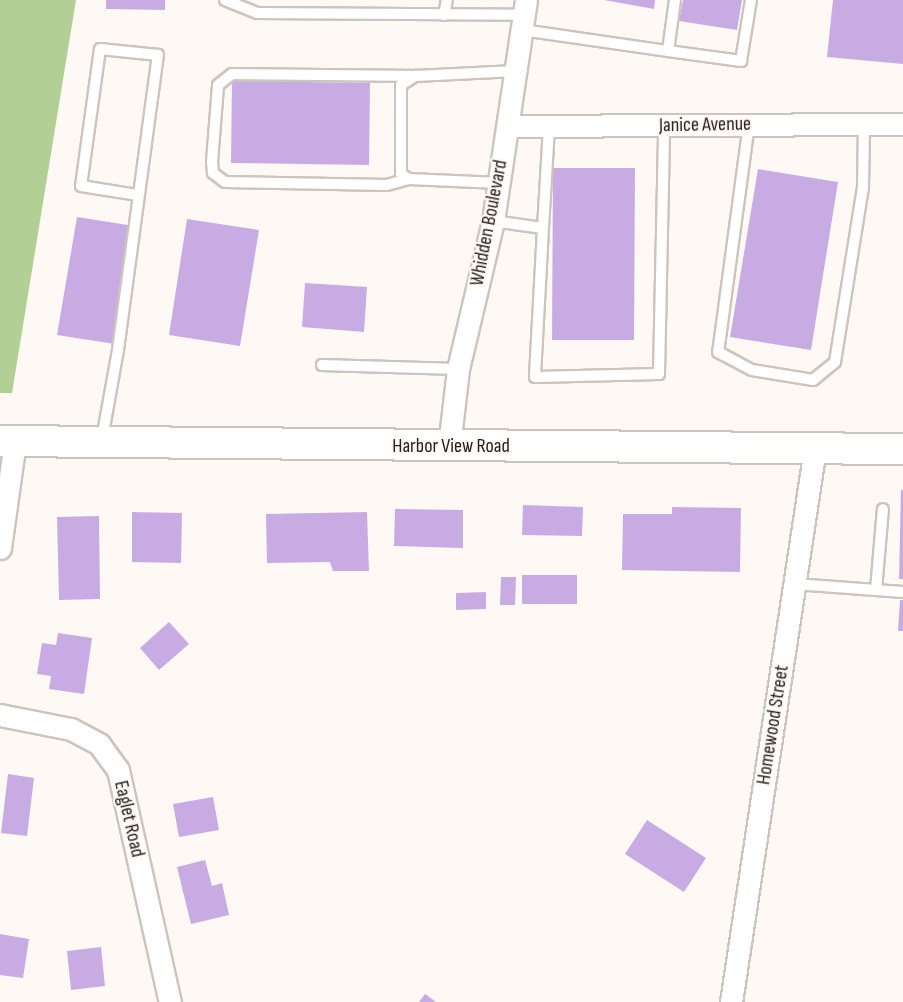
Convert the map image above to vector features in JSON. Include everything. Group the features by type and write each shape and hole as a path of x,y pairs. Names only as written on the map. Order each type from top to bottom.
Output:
{"main road":[{"name":"Harbor View Road","path":"8,441 903,449"}],"street":[{"name":"Whidden Boulevard","path":"449,446 458,369 493,221 524,15"},
{"name":"Janice Avenue","path":"508,126 903,124"},
{"path":"0,548 8,441"},
{"name":"Homewood Street","path":"731,1002 815,448"},
{"name":"Eaglet Road","path":"0,715 71,729 99,744 118,770 170,1002"}],"lane":[{"path":"225,0 257,14 524,15 668,51 741,60 751,0"},
{"path":"444,15 447,0"},
{"path":"668,51 675,0"},
{"path":"101,442 138,195 158,55 100,49 81,186 138,195"},
{"path":"499,183 409,179 387,185 225,182 213,173 212,162 218,85 232,74 415,76 516,71"},
{"path":"409,179 398,170 400,93 405,79 415,76"},
{"path":"750,124 718,352 752,370 813,380 836,362 863,188 864,123"},
{"path":"549,126 536,377 659,374 664,125"},
{"path":"493,221 543,228"},
{"path":"322,366 458,369"},
{"path":"876,590 883,508"},
{"path":"795,584 903,592"}],"green space":[{"path":"0,0 76,0 12,393 0,393"}],"building":[{"path":"106,0 165,0 165,10 106,9"},
{"path":"604,0 655,0 654,9"},
{"path":"683,0 742,0 737,30 679,21"},
{"path":"833,0 903,0 903,64 827,57"},
{"path":"232,81 370,83 369,165 231,163"},
{"path":"553,168 635,168 634,340 552,340"},
{"path":"758,169 838,182 811,350 730,337"},
{"path":"77,217 134,226 115,344 57,335"},
{"path":"187,219 259,230 240,346 169,335"},
{"path":"305,283 367,287 364,332 302,327"},
{"path":"901,490 903,490 903,579 899,579"},
{"path":"523,505 583,507 582,536 522,535"},
{"path":"672,507 741,508 740,572 622,570 623,514 672,514"},
{"path":"395,509 463,510 463,548 394,546"},
{"path":"132,512 182,513 181,563 132,562"},
{"path":"367,512 369,571 333,571 330,562 267,563 266,514"},
{"path":"99,516 100,599 59,600 57,517"},
{"path":"522,575 577,575 577,604 522,604"},
{"path":"501,577 516,577 515,605 500,605"},
{"path":"486,592 486,609 456,610 456,593"},
{"path":"900,600 903,600 903,631 898,631"},
{"path":"169,622 189,644 159,670 140,648"},
{"path":"58,633 92,638 84,694 49,689 51,676 37,674 42,643 56,645"},
{"path":"8,774 34,778 27,836 1,833"},
{"path":"213,797 219,830 179,837 173,804"},
{"path":"647,820 706,858 684,892 625,854"},
{"path":"205,860 212,886 222,883 229,915 191,924 177,867"},
{"path":"0,934 29,939 23,978 0,975"},
{"path":"101,947 105,986 71,990 67,951"},
{"path":"425,994 436,1002 419,1002"}]}
